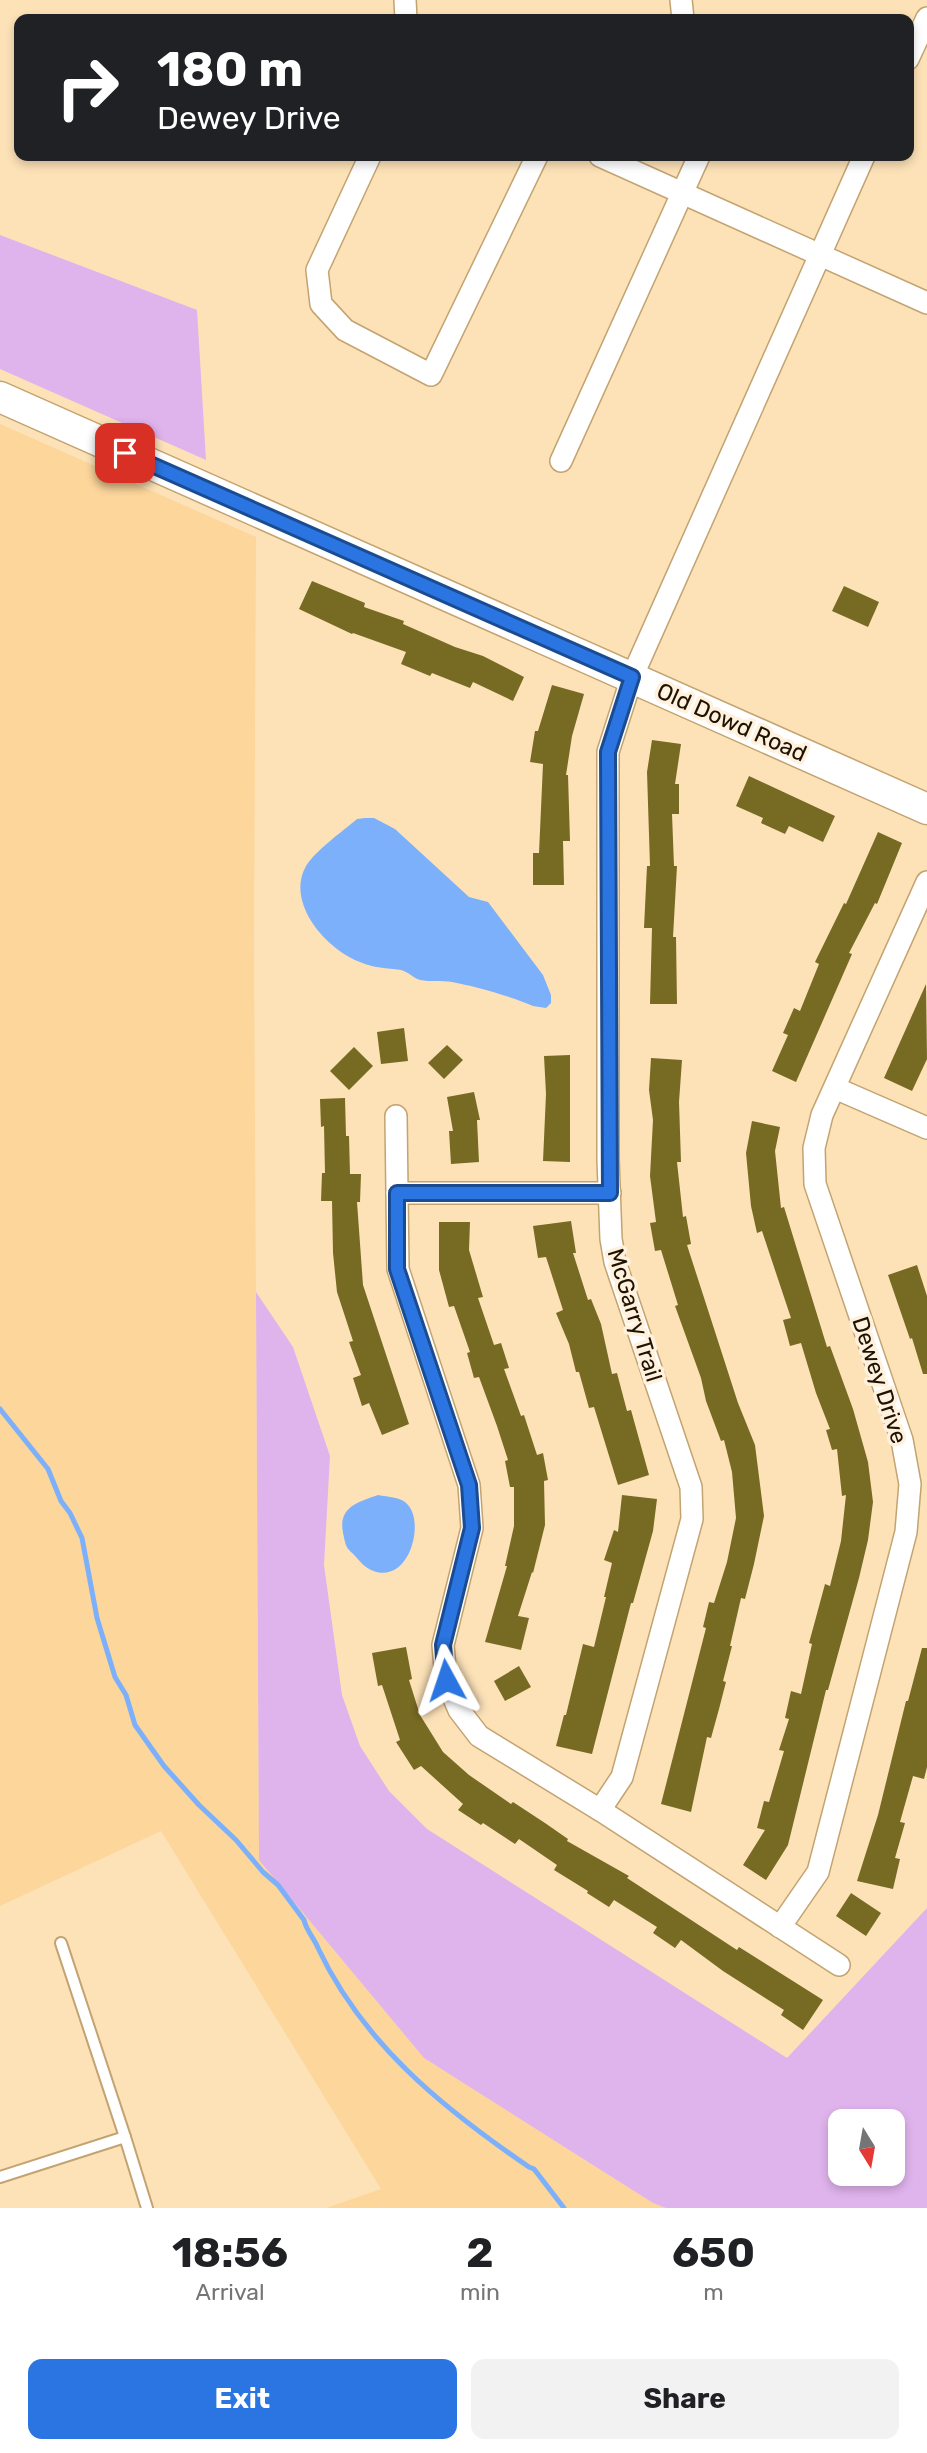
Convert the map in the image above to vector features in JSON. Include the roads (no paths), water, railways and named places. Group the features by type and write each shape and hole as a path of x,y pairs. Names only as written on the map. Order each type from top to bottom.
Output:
{"street":[{"path":"914,46 927,18"},
{"path":"368,161 317,270 321,304 345,330 430,375 535,161"},
{"path":"611,161 927,303"},
{"path":"561,461 696,161"},
{"name":"McGarry Trail","path":"600,1810 622,1777 692,1519 691,1487 615,1262 611,1239 608,752 632,677 862,161"},
{"name":"Old Dowd Road","path":"0,397 927,809"},
{"name":"Dewey Drive","path":"780,1927 818,1872 918,1484 815,1184 814,1148 822,1115 927,882"},
{"path":"835,1088 927,1128"},
{"path":"396,1116 397,1269 469,1485 472,1528 443,1645 446,1680 459,1710 479,1736 600,1810 839,1965"},
{"path":"397,1193 610,1193"}],"lane":[{"path":"61,1943 147,2208"},
{"path":"0,2178 125,2137"}],"water":[{"path":"374,818 395,829 469,897 488,902 543,975 551,995 551,1003 546,1008 471,986 448,981 420,980 401,970 365,964 347,956 323,936 305,909 301,880 310,860 357,819"},
{"path":"378,1495 405,1502 413,1514 415,1525 414,1538 404,1562 395,1570 384,1573 371,1570 349,1550 342,1524 351,1507"}],"waterway":[{"path":"0,1409 48,1469 61,1501 82,1538 97,1618 115,1677 126,1695 135,1725 164,1766 278,1885 304,1920 336,1983 382,2044 408,2072 466,2122 534,2169 564,2208"}]}
